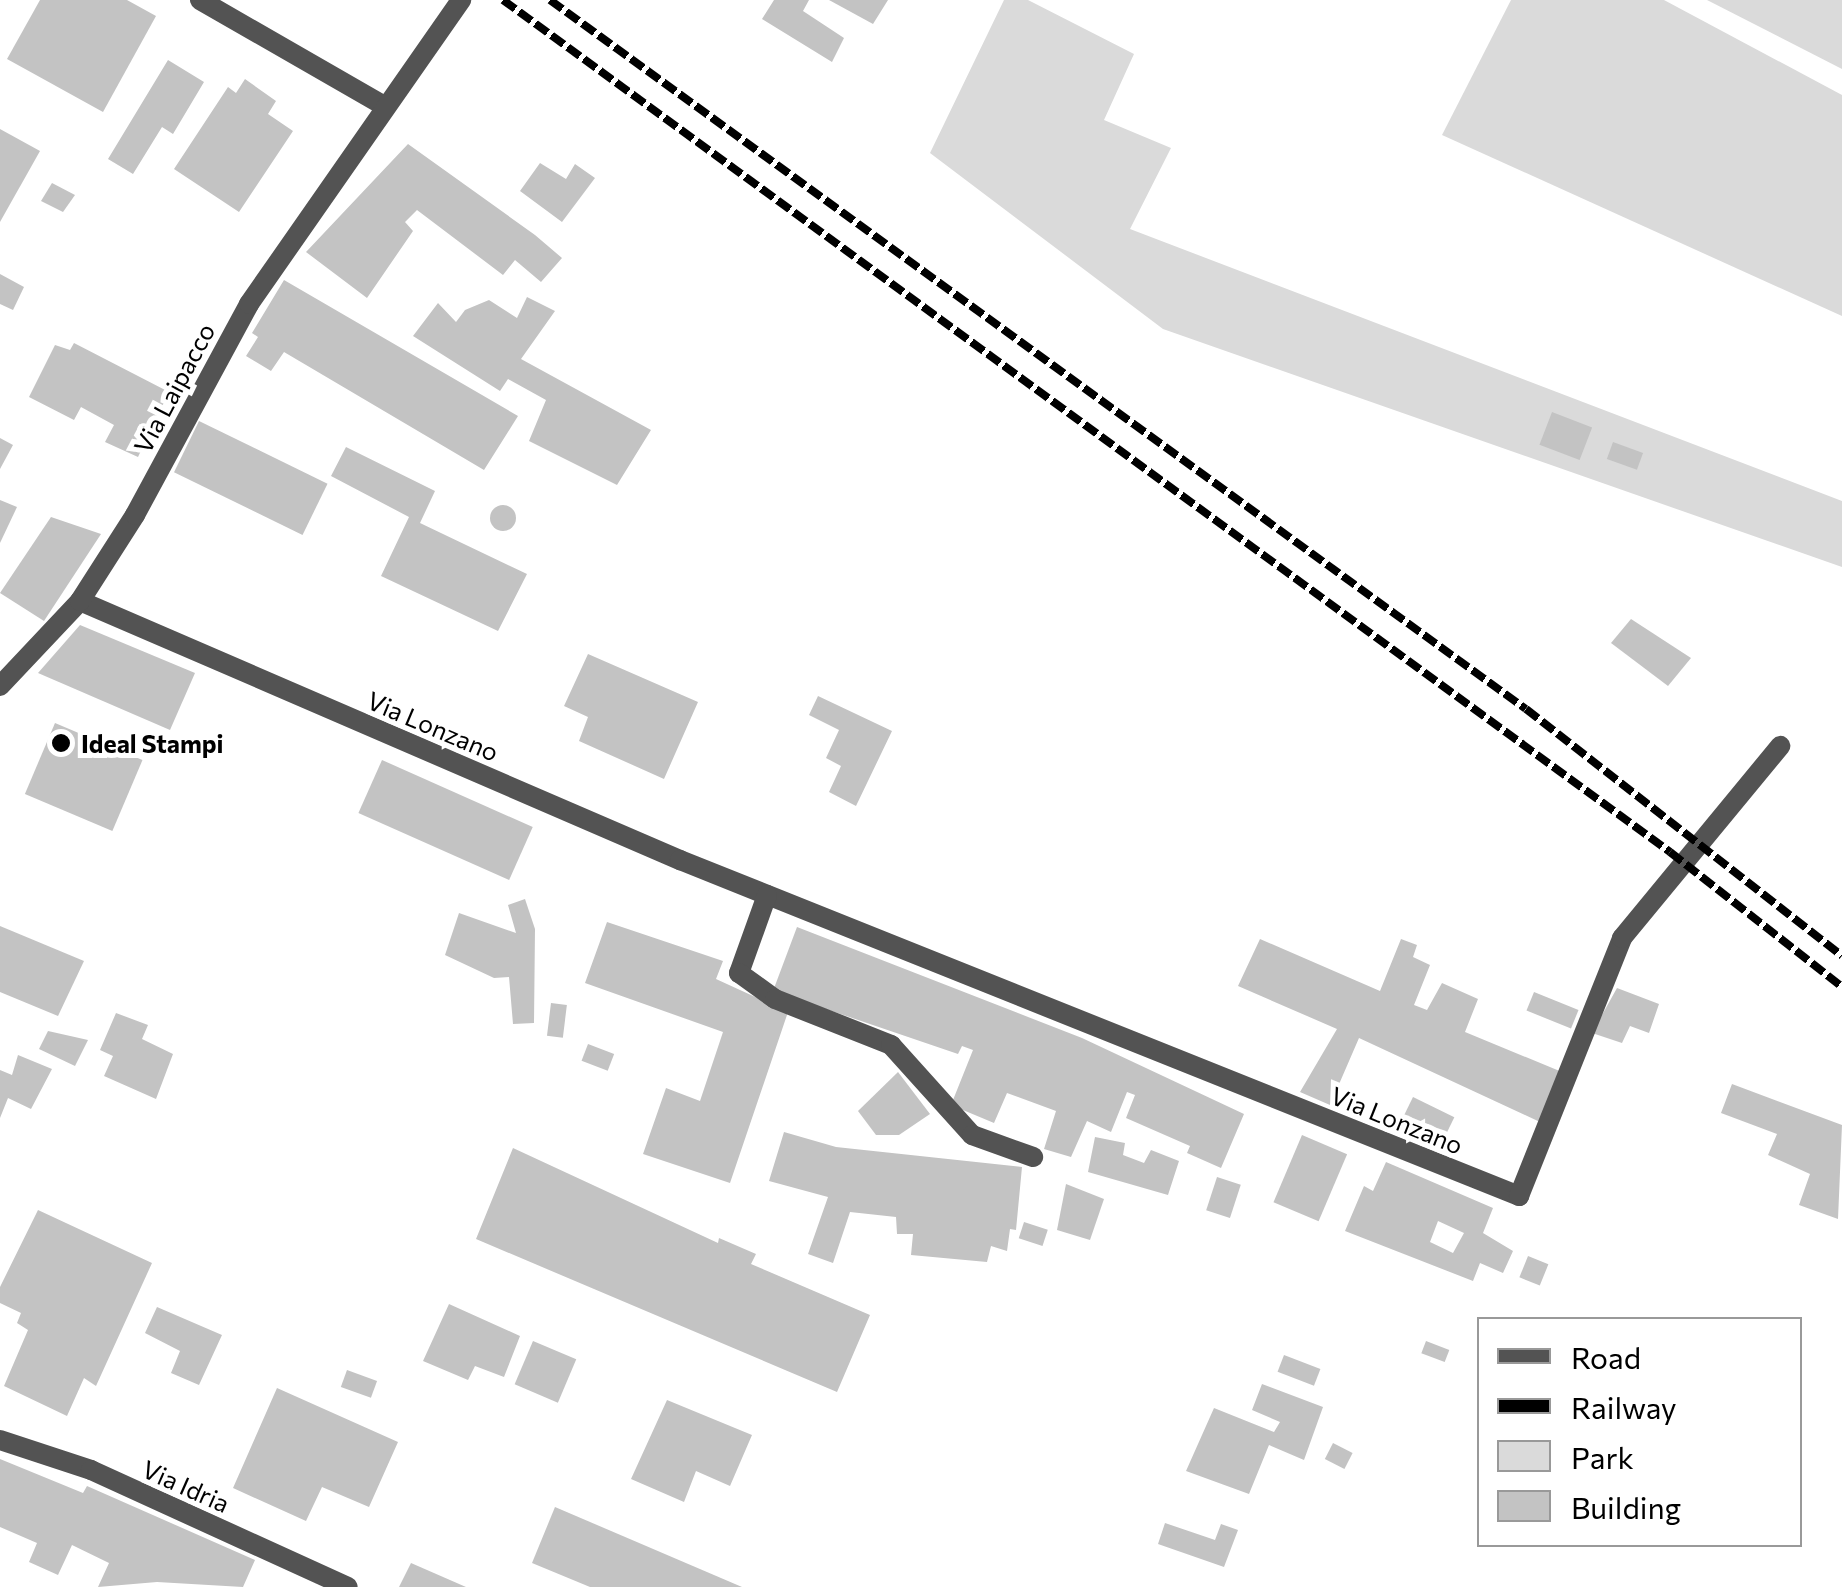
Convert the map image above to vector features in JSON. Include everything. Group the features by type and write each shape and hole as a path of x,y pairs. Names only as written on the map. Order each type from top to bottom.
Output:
{"street":[{"path":"200,0 384,106"},
{"name":"Via Laipacco","path":"0,686 80,600 134,515 248,304 456,7"},
{"name":"Via Lonzano","path":"80,600 767,895 1519,1196 1622,938 1780,746"},
{"path":"767,895 739,973 775,999 890,1045 972,1135 1034,1156"},
{"name":"Via Idria","path":"0,1440 91,1470 348,1587"}],"green space":[{"path":"1004,0 1028,0 1134,54 1104,120 1171,148 1130,229 1842,501 1842,567 1163,329 930,153"},
{"path":"1511,0 1664,0 1842,95 1842,316 1442,135"},
{"path":"1707,0 1842,0 1842,69"}],"building":[{"path":"40,0 127,0 156,16 103,112 7,59"},
{"path":"774,0 809,0 803,11 844,38 832,62 762,19"},
{"path":"829,0 888,0 873,24"},
{"path":"168,60 204,82 173,134 162,127 133,174 108,159"},
{"path":"245,79 276,101 268,114 293,131 239,212 174,169 228,87 236,93"},
{"path":"0,129 40,151 0,222"},
{"path":"408,144 562,258 541,282 515,260 503,275 417,210 405,222 413,231 367,298 306,252"},
{"path":"540,163 566,179 575,164 595,178 562,222 520,191"},
{"path":"52,183 75,195 63,212 41,201"},
{"path":"0,274 24,287 13,310 0,304"},
{"path":"284,280 518,416 484,470 284,352 271,371 246,356 258,337 252,333"},
{"path":"527,297 555,311 521,359 651,430 617,485 529,441 546,400 508,379 500,391 413,336 438,303 456,322 465,310 489,300 517,318"},
{"path":"74,343 169,392 138,457 105,442 114,425 81,407 74,420 29,397 55,345 70,350"},
{"path":"1552,412 1592,427 1580,460 1539,445"},
{"path":"199,421 328,484 303,535 174,472"},
{"path":"0,438 13,445 0,469"},
{"path":"1613,442 1643,453 1637,470 1607,459"},
{"path":"346,447 435,491 420,523 527,574 498,631 381,576 409,517 331,476"},
{"path":"0,500 17,507 0,543"},
{"path":"503,505 512,509 516,518 512,527 503,531 494,527 490,518 494,509"},
{"path":"51,517 101,534 44,621 0,593"},
{"path":"1631,619 1691,658 1668,686 1611,643"},
{"path":"80,625 195,673 170,730 38,673"},
{"path":"588,654 698,702 664,779 579,741 588,717 564,706"},
{"path":"818,696 892,731 856,806 829,792 841,766 826,758 839,730 809,715"},
{"path":"55,723 142,760 112,831 25,794"},
{"path":"382,760 533,827 509,880 358,813"},
{"path":"525,899 535,929 534,1023 513,1024 509,977 494,978 445,955 459,913 516,933 508,905"},
{"path":"607,922 723,961 716,979 788,1012 730,1183 643,1154 666,1088 700,1101 723,1032 585,983"},
{"path":"0,926 84,961 58,1016 0,992"},
{"path":"797,927 1082,1038 1244,1114 1221,1168 1187,1153 1190,1146 1126,1118 1135,1095 1127,1092 1111,1132 1087,1121 1071,1157 1044,1149 1056,1111 1007,1093 994,1123 951,1105 973,1050 962,1046 958,1054 773,991"},
{"path":"1260,939 1380,991 1401,939 1417,945 1413,957 1430,965 1414,1005 1427,1010 1442,983 1478,999 1465,1032 1562,1072 1540,1122 1359,1038 1330,1105 1300,1092 1337,1029 1238,986"},
{"path":"1617,988 1659,1004 1649,1033 1630,1026 1622,1043 1592,1033"},
{"path":"1534,992 1579,1010 1571,1029 1527,1011"},
{"path":"551,1003 567,1005 563,1038 547,1036"},
{"path":"116,1013 148,1025 142,1039 173,1054 156,1099 104,1076 113,1056 100,1050"},
{"path":"48,1031 88,1040 75,1066 39,1049"},
{"path":"588,1044 614,1054 608,1071 582,1061"},
{"path":"18,1055 52,1069 31,1109 8,1098 0,1118 0,1070 12,1075"},
{"path":"898,1072 930,1114 899,1135 876,1135 858,1111"},
{"path":"1732,1084 1842,1125 1838,1219 1799,1205 1810,1174 1768,1155 1777,1134 1721,1113"},
{"path":"1413,1097 1454,1117 1437,1152 1396,1132"},
{"path":"784,1132 836,1147 1022,1167 1016,1230 1010,1229 1007,1251 991,1246 987,1262 911,1255 913,1234 897,1234 896,1217 850,1212 833,1263 808,1254 828,1197 769,1181"},
{"path":"1302,1135 1347,1154 1319,1221 1273,1202"},
{"path":"1095,1137 1125,1143 1123,1155 1144,1163 1151,1150 1179,1161 1168,1195 1088,1172"},
{"path":"513,1148 718,1243 719,1238 756,1254 751,1264 870,1315 837,1392 476,1239"},
{"path":"1386,1162 1493,1208 1483,1233 1513,1251 1503,1273 1480,1263 1473,1281 1345,1231 1364,1186 1373,1191","holes":["1438,1221 1464,1233 1453,1253 1430,1242"]},
{"path":"1217,1177 1241,1185 1230,1218 1206,1210"},
{"path":"1066,1184 1104,1199 1090,1240 1057,1230"},
{"path":"38,1210 152,1263 96,1386 84,1378 67,1416 4,1386 28,1330 17,1323 21,1313 0,1303 0,1287"},
{"path":"1024,1222 1048,1230 1043,1246 1019,1238"},
{"path":"1528,1256 1548,1264 1540,1286 1519,1277"},
{"path":"449,1304 520,1336 504,1377 475,1366 468,1380 423,1361"},
{"path":"157,1307 222,1335 199,1385 171,1373 180,1351 145,1333"},
{"path":"533,1341 576,1359 558,1403 515,1384"},
{"path":"1426,1341 1449,1350 1445,1362 1421,1353"},
{"path":"1284,1355 1320,1369 1314,1386 1278,1372"},
{"path":"347,1370 377,1381 371,1398 341,1387"},
{"path":"1262,1384 1323,1407 1304,1460 1269,1445 1249,1494 1186,1471 1214,1408 1274,1432 1280,1422 1252,1410"},
{"path":"277,1388 398,1442 369,1507 322,1487 306,1521 233,1488"},
{"path":"667,1400 752,1435 730,1486 696,1471 684,1502 631,1479"},
{"path":"1333,1443 1353,1453 1344,1469 1325,1459"},
{"path":"0,1459 83,1493 87,1486 255,1560 243,1587 157,1582 98,1587 109,1563 72,1545 58,1575 29,1562 37,1543 0,1527"},
{"path":"555,1507 742,1587 590,1587 532,1563"},
{"path":"1165,1523 1215,1540 1221,1524 1238,1530 1224,1567 1158,1544"},
{"path":"411,1563 466,1587 399,1587"}],"railway":[{"path":"503,0 1670,852 1842,987"},
{"path":"550,0 1526,709 1842,956"}],"place":[{"name":"Ideal Stampi","path":"61,743"}]}
